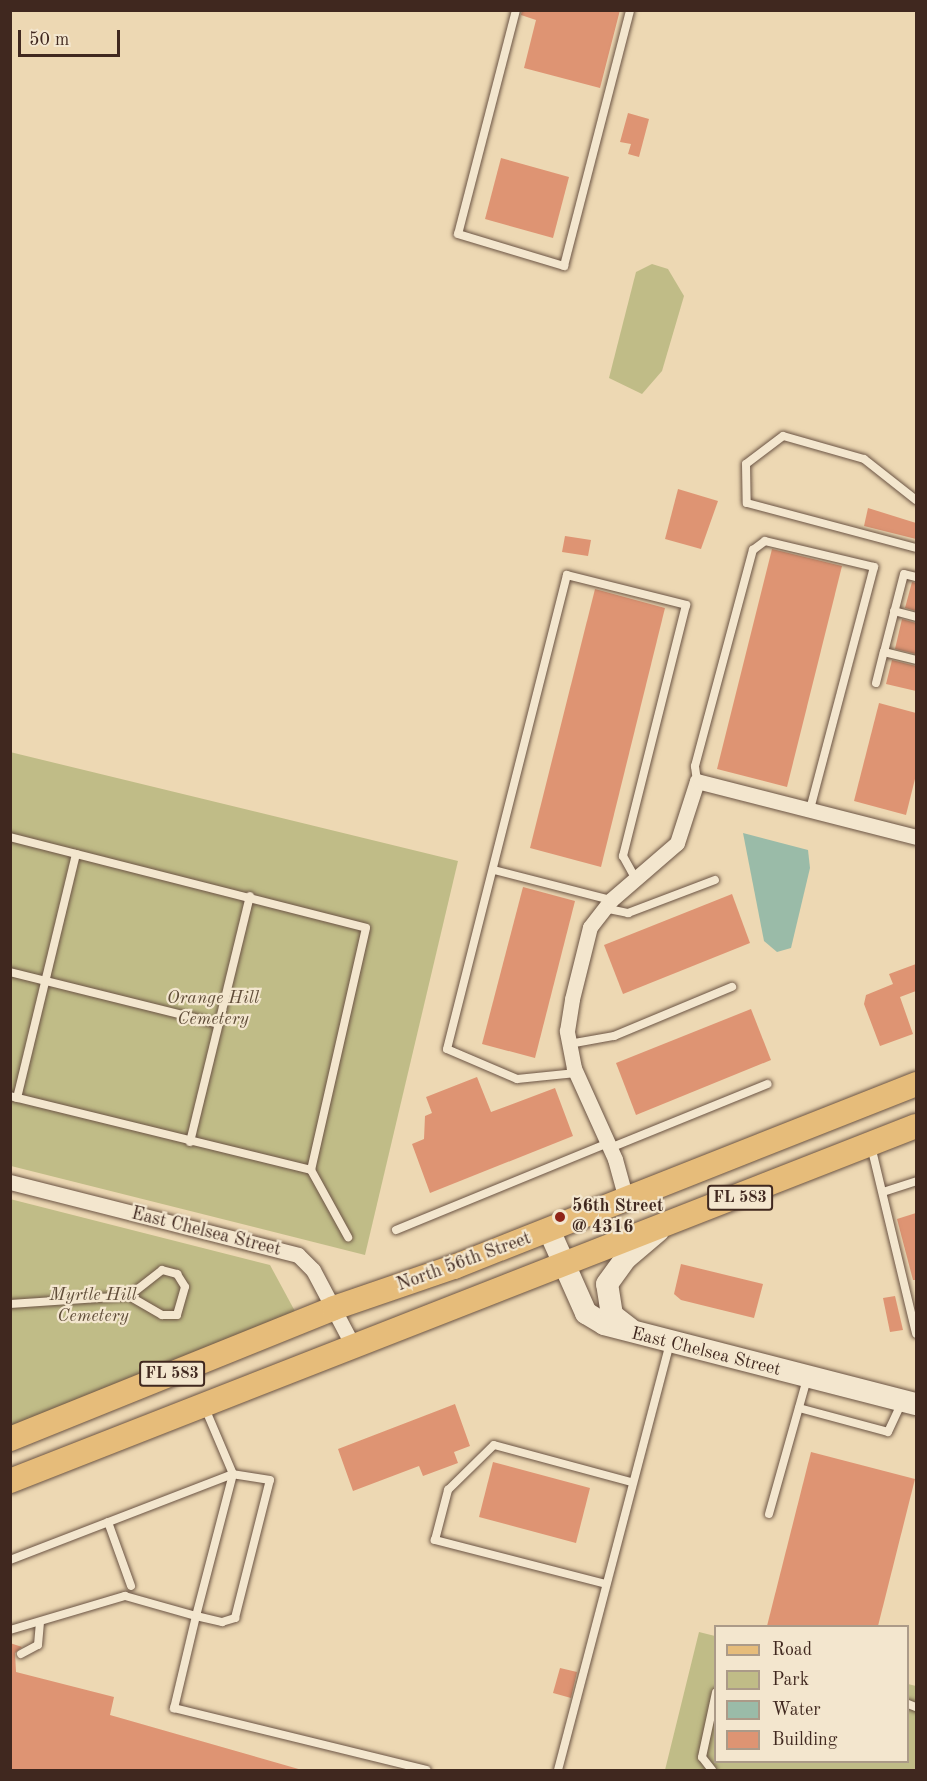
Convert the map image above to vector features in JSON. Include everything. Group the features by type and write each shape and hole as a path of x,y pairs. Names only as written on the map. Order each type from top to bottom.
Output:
{"main road":[{"name":"North 56th Street","path":"10,1439 334,1308 549,1230 916,1084"},
{"name":"FL 583","path":"10,1481 353,1346 658,1231 916,1126"},
{"path":"10,1456 89,1423 112,1398"}],"street":[{"path":"626,1199 609,1146 576,1073 569,1044 572,999 590,927 607,904 677,843 697,781 916,837"},
{"name":"East Chelsea Street","path":"10,1182 298,1255 314,1269 353,1346"},
{"name":"East Chelsea Street","path":"549,1230 563,1266 593,1319 639,1335 909,1403"},
{"path":"639,1335 612,1315 607,1284 626,1258 658,1231"}],"lane":[{"path":"516,10 458,234 564,266 630,10"},
{"path":"916,500 864,459 783,436 746,464 747,503 916,548"},
{"path":"697,781 695,766 753,550 765,541 874,567 810,810"},
{"path":"876,683 904,574 916,577"},
{"path":"576,1073 517,1079 447,1049 567,575 686,605 622,856 636,879"},
{"path":"894,612 916,617"},
{"path":"884,652 916,660"},
{"path":"10,837 359,922 369,936 311,1170 348,1237"},
{"path":"76,854 46,980 14,1097 311,1170"},
{"path":"494,870 607,904 628,914 715,880"},
{"path":"190,1142 250,896"},
{"path":"10,972 219,1024"},
{"path":"569,1044 614,1036 732,987"},
{"path":"396,1230 768,1084"},
{"path":"871,1145 916,1334"},
{"path":"883,1192 916,1181"},
{"path":"10,1304 129,1296 162,1315 177,1315 185,1287 177,1274 162,1270 129,1296"},
{"path":"558,1770 631,1482 670,1343"},
{"path":"769,1514 807,1377"},
{"path":"799,1408 888,1432 909,1403"},
{"path":"203,1405 233,1474 174,1708 426,1770"},
{"path":"606,1584 435,1540 448,1490 494,1445 631,1482"},
{"path":"10,1560 233,1474 270,1480 235,1618 222,1623 124,1596 40,1624 10,1630"},
{"path":"108,1522 131,1586"},
{"path":"21,1654 38,1645 40,1624"},
{"path":"712,1770 702,1757 714,1701"}],"green space":[{"path":"652,264 668,269 684,296 662,371 642,394 609,378 636,272"},
{"name":"Orange Hill Cemetery","path":"10,752 458,861 365,1255 11,1166"},
{"name":"Myrtle Hill Cemetery","path":"10,1199 270,1265 297,1315 11,1427"},
{"path":"699,1632 714,1636 714,1763 909,1763 909,1684 916,1686 916,1770 665,1770"}],"water":[{"path":"743,833 808,850 810,868 791,948 777,952 764,941"}],"building":[{"path":"522,10 620,10 600,88 524,68 536,20 521,15"},
{"path":"628,113 649,119 639,157 628,154 631,144 620,142"},
{"path":"501,158 569,177 553,238 485,219"},
{"path":"678,489 718,501 701,549 665,539"},
{"path":"868,508 916,523 916,539 864,526"},
{"path":"565,536 591,540 588,556 562,552"},
{"path":"772,549 842,566 787,787 717,769"},
{"path":"912,582 916,583 916,611 905,608"},
{"path":"595,589 665,608 601,867 530,848"},
{"path":"902,619 916,623 916,654 895,649"},
{"path":"892,660 916,666 916,691 886,684"},
{"path":"879,703 916,713 916,775 906,815 854,801"},
{"path":"523,887 575,901 535,1058 482,1044"},
{"path":"732,894 750,943 623,994 604,945"},
{"path":"916,964 916,991 900,997 913,1034 880,1046 864,1004 866,995 893,984 889,974"},
{"path":"751,1009 771,1060 636,1115 616,1063"},
{"path":"477,1077 491,1112 555,1088 573,1136 430,1193 412,1144 424,1139 425,1116 432,1113 426,1097"},
{"path":"916,1213 916,1280 913,1280 897,1219"},
{"path":"681,1264 763,1284 754,1318 681,1300 674,1294"},
{"path":"895,1296 903,1330 890,1332 883,1298"},
{"path":"455,1404 470,1446 454,1452 458,1463 423,1476 419,1466 353,1491 338,1449"},
{"path":"811,1452 915,1479 878,1625 767,1625"},
{"path":"493,1462 590,1488 576,1543 479,1517"},
{"path":"10,1643 22,1647 15,1653 16,1672 114,1697 110,1715 302,1770 10,1770"},
{"path":"560,1668 577,1672 571,1698 553,1693"}],"place":[{"name":"56th Street @ 4316","path":"560,1217"}]}
